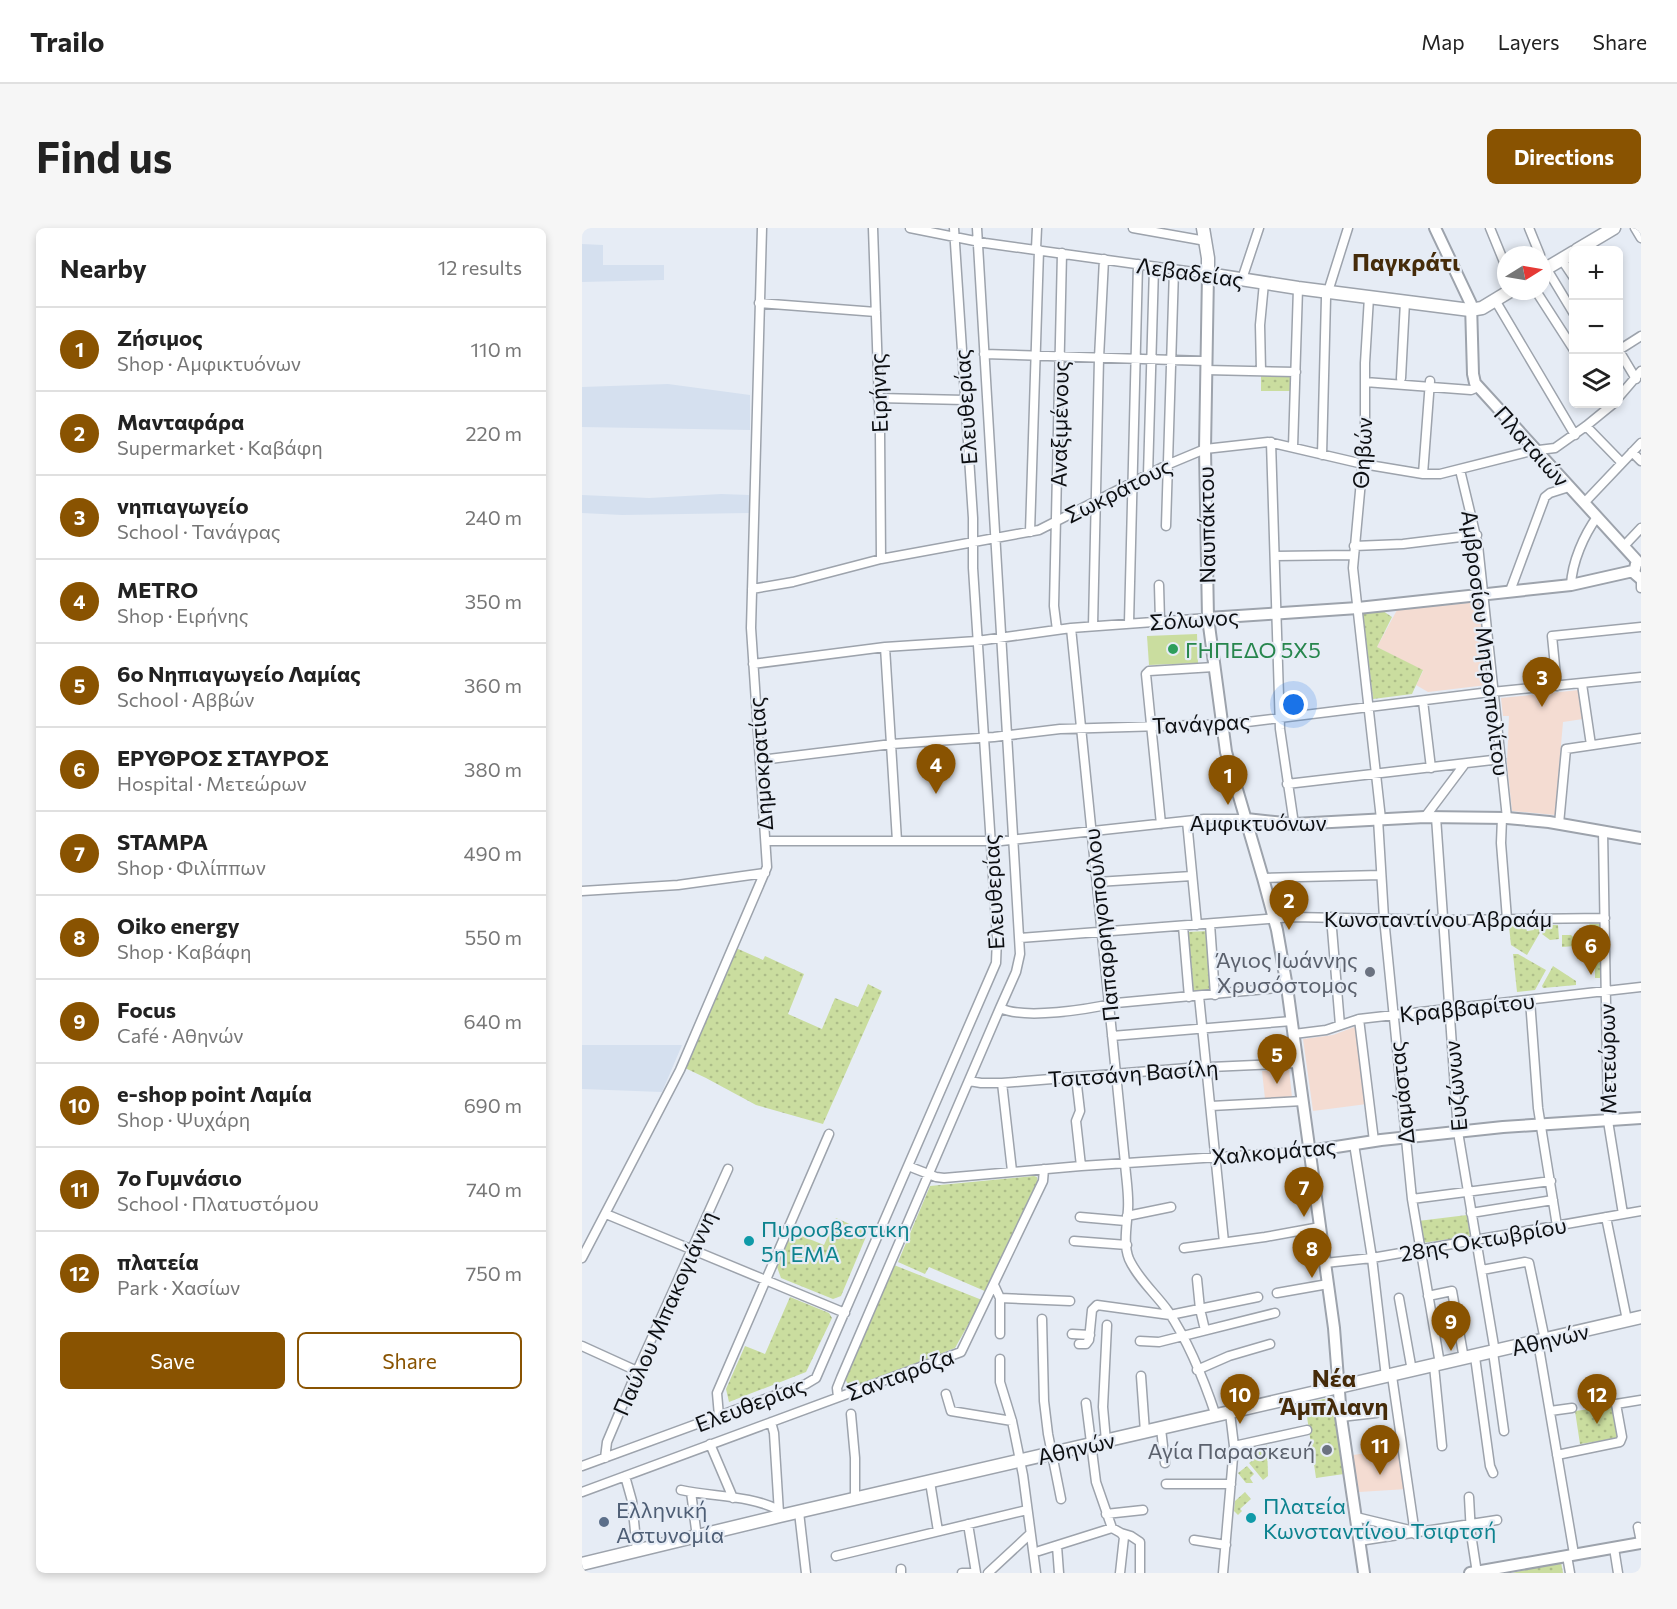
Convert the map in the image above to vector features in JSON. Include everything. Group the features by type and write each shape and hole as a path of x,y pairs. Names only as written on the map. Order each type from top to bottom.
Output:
{"main road":[{"path":"1583,246 1611,229"},
{"name":"Ναυπάκτου","path":"1204,234 1208,274"},
{"path":"1551,264 1569,255"},
{"name":"Λεβαδείας","path":"1208,274 1472,310"},
{"path":"1472,310 1482,308 1496,300"},
{"name":"Αθηνών","path":"582,1564 697,1537 779,1513 799,1512 1641,1317"}],"street":[{"name":"Δημοκρατίας","path":"582,1258 680,1070 765,873 768,861 753,664 752,589 762,228"},
{"name":"Ειρήνης","path":"873,228 881,559"},
{"name":"Λεβαδείας","path":"910,228 954,232 977,241 1208,274"},
{"name":"Ελευθερίας","path":"838,1397 837,1388 841,1378 1019,963 1020,938 977,228"},
{"path":"1030,532 1037,228"},
{"path":"1133,228 1204,234"},
{"path":"1242,279 1258,228"},
{"path":"1322,454 1327,292 1348,228"},
{"path":"1435,228 1470,300 1472,310"},
{"path":"1490,228 1497,246"},
{"path":"1529,228 1536,246"},
{"path":"1635,228 1641,238"},
{"name":"Ελευθερίας","path":"582,1467 813,1381 818,1374 996,959 977,641 973,518 954,232"},
{"name":"Αναξιμένους","path":"1057,630 1054,606 1062,253"},
{"path":"1093,626 1099,358 1104,259"},
{"path":"1562,260 1569,270"},
{"path":"1129,624 1138,264"},
{"path":"1148,475 1154,267"},
{"path":"1166,526 1174,270"},
{"name":"Ναυπάκτου","path":"1208,274 1205,449 1208,618 1229,766 1274,919 1287,987 1328,1284 1341,1417 1364,1573"},
{"path":"1551,279 1569,306"},
{"path":"1261,371 1260,320 1264,283"},
{"path":"1293,447 1298,288"},
{"name":"Θηβών","path":"1358,608 1353,568 1364,464 1369,297"},
{"path":"1496,300 1575,435"},
{"path":"1542,300 1569,342"},
{"path":"1401,378 1405,302"},
{"path":"759,303 876,312"},
{"name":"Πλαταιών","path":"1472,310 1473,374 1478,387 1624,546 1639,570"},
{"path":"1623,347 1641,336"},
{"path":"984,354 1171,360 1206,366 1296,372"},
{"path":"1623,354 1638,375 1623,389"},
{"path":"1365,382 1430,384 1471,390 1478,387"},
{"path":"1423,474 1430,384"},
{"path":"878,399 964,400"},
{"name":"Σωκράτους","path":"752,589 793,582 881,559 1030,532 1056,522 1168,464 1205,449 1270,442 1364,464 1423,474 1437,474 1556,447 1575,435 1606,408"},
{"path":"1586,426 1622,463"},
{"path":"1270,442 1281,718 1287,784 1294,825"},
{"path":"1584,503 1641,443"},
{"path":"1632,452 1641,461"},
{"name":"Αμβροσίου Μητροπολίτου","path":"1460,470 1477,535 1484,594 1501,759 1505,818 1501,843 1507,919"},
{"path":"1510,591 1545,497 1569,487"},
{"path":"1571,585 1571,577 1588,530 1597,517"},
{"path":"1624,546 1641,528"},
{"path":"1275,556 1354,551 1477,535"},
{"path":"1639,570 1641,588"},
{"name":"Σόλωνος","path":"753,664 885,647 977,641 1071,628 1358,608 1571,585 1639,570"},
{"path":"1159,585 1160,621"},
{"name":"Δαμάστας","path":"1358,608 1377,773 1384,918 1405,1137 1437,1365 1442,1446"},
{"path":"1557,686 1552,636 1641,627"},
{"name":"Παπαρρηγοπούλου","path":"1071,628 1125,1163 1128,1204 1126,1245 1130,1260 1170,1315 1181,1335 1216,1416"},
{"path":"885,647 897,841"},
{"path":"1161,824 1147,672 1214,667"},
{"name":"Τανάγρας","path":"761,760 892,744 984,738 1081,727 1222,724 1641,677"},
{"path":"1582,684 1591,745"},
{"path":"1423,701 1431,768"},
{"path":"1559,824 1566,749 1641,738"},
{"path":"1287,784 1501,759"},
{"path":"1431,817 1464,765"},
{"name":"Αμφικτυόνων","path":"766,841 990,842 1232,818 1294,825 1431,817 1505,818 1559,824 1641,838"},
{"name":"Ευζώνων","path":"1431,817 1443,920 1458,1132 1482,1270 1504,1431"},
{"path":"1187,821 1197,925"},
{"name":"Μετεώρων","path":"1603,831 1608,1121 1623,1214"},
{"path":"582,891 678,885 765,873"},
{"path":"1263,878 1381,875"},
{"path":"1097,882 1192,876"},
{"path":"1331,917 1340,1025"},
{"name":"Κωνσταντίνου Αβραάμ","path":"1020,938 1274,919 1331,917 1443,920 1605,918"},
{"path":"1210,924 1215,995"},
{"path":"1184,926 1189,997"},
{"path":"1000,1008 1014,1013 1098,1008 1287,987"},
{"name":"Κραββαρίτου","path":"1294,1034 1326,1030 1359,1019 1641,987"},
{"path":"1199,996 1224,1242"},
{"path":"1530,1000 1538,1108 1557,1226"},
{"path":"1359,1019 1374,1141"},
{"path":"1112,1036 1292,1021"},
{"name":"Τσιτσάνη Βασίλη","path":"969,1081 1002,1083 1206,1067 1298,1063"},
{"path":"1076,1077 1080,1111 1076,1121 1081,1166"},
{"path":"1002,1083 1012,1171"},
{"path":"1210,1106 1303,1101"},
{"name":"Χαλκομάτας","path":"908,1166 944,1178 1215,1156 1310,1151 1405,1137 1641,1118"},
{"path":"719,1416 717,1393 829,1134"},
{"path":"1354,1144 1415,1532"},
{"name":"Παύλου Μπακογιάννη","path":"605,1458 607,1442 637,1371 728,1169"},
{"name":"Σανταρόζα","path":"582,1492 961,1352 1043,1181 1044,1169"},
{"path":"1412,1199 1551,1181"},
{"path":"1471,1212 1553,1200"},
{"path":"1080,1217 1127,1219 1171,1207"},
{"path":"606,1214 844,1313"},
{"name":"28ης Οκτωβρίου","path":"1325,1263 1372,1258 1623,1214 1640,1214"},
{"path":"1606,1217 1627,1320"},
{"path":"1184,1248 1320,1227"},
{"path":"1074,1241 1126,1245"},
{"path":"1482,1270 1529,1263 1557,1455 1570,1555 1570,1573"},
{"path":"1197,1279 1205,1330"},
{"path":"1277,1293 1328,1284"},
{"path":"994,1285 1000,1298 1000,1334"},
{"path":"1428,1296 1452,1291 1469,1358 1493,1473"},
{"path":"1079,1344 1086,1344 1090,1336 1092,1310 1097,1305 1170,1315 1257,1297"},
{"path":"1000,1298 1070,1301"},
{"path":"1399,1298 1412,1371"},
{"path":"1140,1341 1159,1342 1275,1313"},
{"path":"1042,1319 1044,1401 1061,1499"},
{"path":"1106,1441 1103,1407 1107,1325"},
{"path":"1072,1334 1107,1338"},
{"path":"1197,1370 1229,1356 1270,1344"},
{"path":"582,1346 637,1371"},
{"path":"1000,1359 1002,1388 1012,1421 1034,1533 1032,1543"},
{"path":"1141,1376 1145,1432"},
{"path":"946,1394 951,1411 1012,1421"},
{"path":"1557,1455 1618,1443 1622,1440 1616,1404 1641,1400"},
{"path":"1086,1403 1095,1482 1112,1528 1140,1542 1140,1573"},
{"path":"1550,1411 1572,1408"},
{"path":"1223,1573 1234,1446 1230,1413"},
{"path":"1341,1417 1376,1413"},
{"path":"851,1414 855,1458 855,1499"},
{"path":"771,1422 779,1513"},
{"path":"1161,1429 1165,1463"},
{"path":"1234,1446 1307,1430"},
{"path":"710,1444 733,1497"},
{"path":"626,1476 632,1501 637,1551"},
{"path":"930,1482 938,1531"},
{"path":"1166,1484 1232,1484"},
{"path":"681,1490 733,1497 768,1505 779,1513"},
{"path":"691,1492 697,1537"},
{"path":"1469,1497 1474,1573 1641,1543 1638,1527"},
{"path":"1106,1514 1143,1510"},
{"path":"836,1556 1030,1511"},
{"path":"1030,1511 1030,1534 1036,1573"},
{"path":"799,1512 806,1573"},
{"path":"1356,1517 1415,1532"},
{"path":"1359,1541 1497,1520"},
{"path":"962,1573 975,1573 968,1524"},
{"path":"1039,1551 1112,1528"},
{"path":"1120,1573 1124,1542 1121,1533"},
{"path":"988,1573 1030,1534"},
{"path":"1194,1540 1226,1545"},
{"path":"1057,1546 1059,1573"},
{"path":"1614,1548 1618,1573"}],"shaded area":[{"path":"582,244 603,245 603,265 664,265 664,280 582,282"},
{"path":"668,384 750,395 750,430 582,427 582,387"},
{"path":"721,494 749,495 749,513 622,515 582,513 582,495 649,498"},
{"path":"1479,602 1487,685 1428,692 1416,685 1423,671 1377,647 1397,610"},
{"path":"1579,690 1583,719 1563,722 1555,815 1512,811 1507,763 1509,716 1503,716 1501,698"},
{"path":"1357,1026 1367,1104 1313,1111 1303,1039 1333,1035"},
{"path":"582,1045 682,1045 662,1092 582,1089"},
{"path":"1289,1069 1292,1097 1265,1099 1262,1071"},
{"path":"1401,1448 1407,1489 1359,1492 1353,1455"}],"green space":[{"path":"1261,374 1291,375 1291,391 1261,391"},
{"path":"1383,611 1392,617 1377,647 1423,670 1412,694 1373,699 1363,614"},
{"name":"ΓΗΠΕΔΟ 5X5","path":"1197,634 1198,663 1149,665 1147,636"},
{"path":"1515,924 1525,926 1527,931 1534,930 1534,926 1542,926 1527,955 1511,945 1509,926 1515,926"},
{"path":"1590,924 1602,924 1601,947 1590,947 1582,938 1581,931"},
{"path":"1549,925 1558,925 1559,939 1550,940 1542,934"},
{"path":"1208,931 1213,992 1191,994 1187,932"},
{"path":"1562,935 1571,935 1575,939 1575,946 1562,947"},
{"path":"736,948 763,960 765,956 804,974 788,1014 822,1029 835,998 858,1007 868,984 882,991 823,1124 756,1105 685,1068"},
{"path":"1601,951 1600,978 1595,978 1595,966 1588,966 1588,952"},
{"path":"1513,954 1518,954 1546,970 1535,990 1517,992"},
{"path":"1553,966 1576,981 1576,985 1543,988"},
{"path":"1037,1177 1038,1182 987,1292 929,1267 925,1274 898,1262 930,1186"},
{"path":"1467,1215 1470,1236 1422,1243 1418,1221"},
{"path":"836,1218 868,1232 841,1296 833,1299 781,1278 777,1267 792,1232 824,1245"},
{"path":"894,1265 982,1300 955,1348 851,1389 845,1379"},
{"path":"790,1297 829,1313 832,1318 806,1372 729,1402 726,1389 745,1346 765,1354"},
{"path":"1333,1397 1344,1474 1316,1478 1305,1403"},
{"path":"1613,1406 1619,1438 1580,1444 1575,1411"},
{"path":"1267,1445 1268,1476 1263,1480 1249,1463 1253,1460 1251,1458"},
{"path":"1247,1466 1254,1474 1250,1478 1253,1483 1246,1483 1238,1473"},
{"path":"1245,1492 1251,1499 1240,1509 1242,1511 1238,1515 1234,1511 1235,1501"},
{"path":"1561,1562 1563,1573 1512,1573"}],"place":[{"name":"ΓΗΠΕΔΟ 5X5","path":"1173,649"},
{"name":"νηπιαγωγείο","path":"1542,707"},
{"name":"METRO","path":"936,794"},
{"name":"Ζήσιμος","path":"1228,805"},
{"name":"Μανταφάρα","path":"1289,930"},
{"name":"Άγιος Ιωάννης Χρυσόστομος","path":"1370,972"},
{"name":"ΕΡΥΘΡΟΣ ΣΤΑΥΡΟΣ","path":"1591,975"},
{"name":"6ο Νηπιαγωγείο Λαμίας","path":"1277,1084"},
{"name":"STAMPA","path":"1304,1217"},
{"name":"Πυροσβεστικη 5η ΕΜΑ","path":"749,1241"},
{"name":"Oiko energy","path":"1312,1278"},
{"name":"Focus","path":"1451,1351"},
{"name":"e-shop point Λαμία","path":"1240,1424"},
{"name":"πλατεία","path":"1597,1424"},
{"name":"Αγία Παρασκευή","path":"1327,1450"},
{"name":"7ο Γυμνάσιο","path":"1380,1475"},
{"name":"Πλατεία Κωνσταντίνου Τσιφτσή","path":"1251,1518"},
{"name":"Ελληνική Αστυνομία","path":"604,1522"}],"district":[{"name":"Παγκράτι","path":"1406,261"},
{"name":"Νέα Άμπλιανη","path":"1334,1391"}]}
